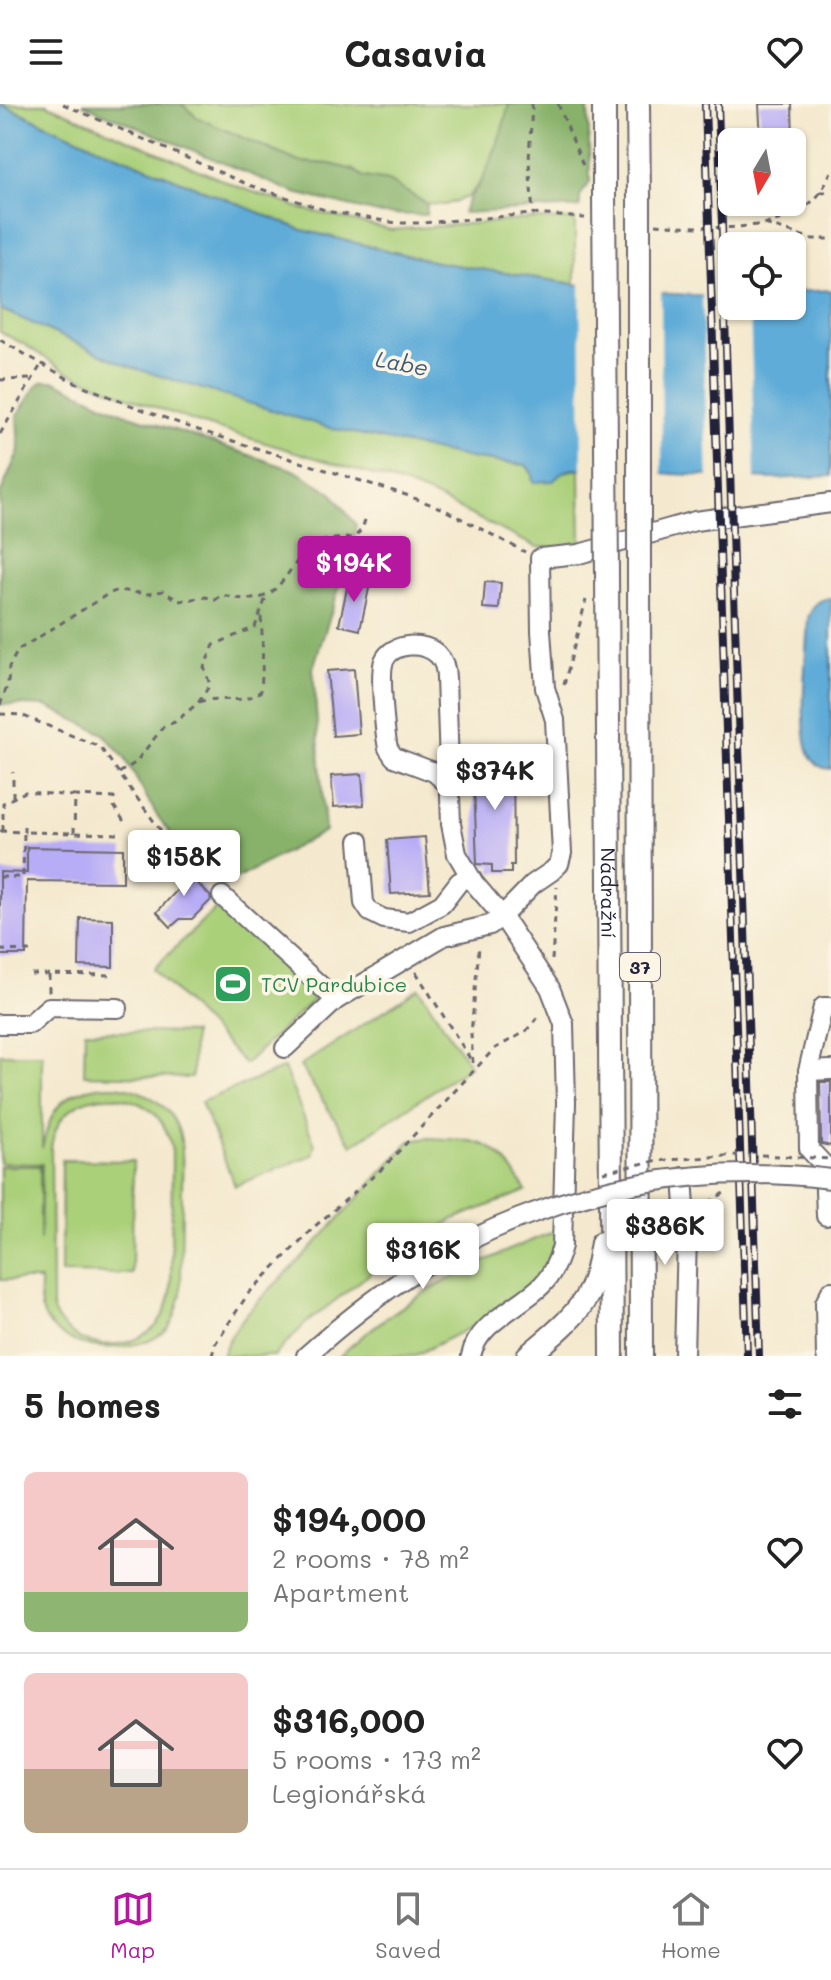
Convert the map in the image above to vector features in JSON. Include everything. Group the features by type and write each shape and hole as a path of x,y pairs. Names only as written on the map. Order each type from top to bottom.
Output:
{"main road":[{"name":"Nádražní","path":"604,104 612,1356"},
{"name":"Nádražní","path":"638,104 641,1356"},
{"path":"528,1356 576,1312 590,1291 611,1199"}],"street":[{"path":"285,1048 336,1000 407,957 444,936 490,925 559,864 562,853 556,735 555,720 545,688 540,558 579,554 695,521 831,503"},
{"path":"450,786 434,772 394,757 388,748 382,668 387,655 393,650 410,646 427,648 440,656 443,662 446,678 453,840 457,854 469,876 502,916 550,988 565,1033 565,1204 562,1246 555,1267 542,1285 481,1334 471,1356"},
{"path":"359,841 364,903 370,912 384,919 409,922 442,904 459,882 469,876"},
{"path":"222,896 336,1000"},
{"path":"0,1024 30,1024 49,1007 118,1008"},
{"path":"826,1216 824,1165 809,1149 808,1071 823,1007 831,1007"},
{"path":"808,1071 831,1070"},
{"path":"306,1356 361,1309 424,1265 475,1236 533,1213 635,1183 683,1177 770,1174 831,1179"},
{"path":"683,1177 687,1235 684,1356"},
{"path":"826,1356 825,1303 831,1291"}],"path":[{"path":"63,104 249,185 366,220 409,223 533,214 585,218"},
{"path":"532,104 529,161 533,214"},
{"path":"558,104 584,167"},
{"path":"657,224 723,228 765,223 805,206 820,192 831,172"},
{"path":"820,192 831,192"},
{"path":"765,223 812,239 831,239"},
{"path":"0,340 41,365 125,403 192,428 406,495 443,509 540,558"},
{"path":"0,434 41,365"},
{"path":"0,380 32,379"},
{"path":"119,773 135,763 164,726 175,722 198,703 210,685 204,667 214,645 255,627 267,595 307,551 319,543 346,540 357,535 364,526 366,516"},
{"path":"0,705 8,684 9,667 18,650 108,594 118,590 148,594 163,591 179,601 206,597 215,600 222,595 246,600 267,595"},
{"path":"563,689 587,597"},
{"path":"198,703 213,697 242,700 261,691 265,646 261,635 261,613"},
{"path":"0,714 21,715 100,747 174,849 222,896"},
{"path":"13,772 13,797"},
{"path":"118,834 1,831 3,803 25,792 114,798 114,806 125,823"},
{"path":"74,833 75,796"},
{"path":"0,877 23,877 24,820"},
{"path":"212,1356 215,1344 248,1294 314,1227 384,1167 474,1065 494,1049 525,1032 541,1014 550,988 559,864"},
{"path":"474,1065 471,1034 481,927"},
{"path":"0,950 31,951"},
{"path":"407,957 474,1065"},
{"path":"31,974 114,975"},
{"path":"637,1201 658,1206 669,1215"}],"green space":[{"path":"1,104 46,104 236,186 303,209 391,230 533,219 575,220 575,284 436,262 302,230"},
{"path":"82,104 181,104 198,118 299,162 330,164 353,170 364,177 388,181 427,204 426,215 382,214 295,193"},
{"path":"181,104 509,104 502,133 483,179 468,197 445,205 427,204 388,181 364,177 353,170 330,164 299,162 198,118"},
{"path":"509,104 588,104 590,182 580,196 580,207 463,213 492,159"},
{"path":"0,309 131,367 475,459 526,465 533,481 553,481 563,472 580,469 581,548 536,547 403,484 202,424 68,372 0,332"},
{"path":"55,381 121,412 294,470 331,492 356,525 354,542 313,668 325,831 221,887 176,841 156,814 124,757 104,734 46,706 0,704 0,495 19,450 17,416 37,385"},
{"name":"TCV Pardubice","path":"221,904 314,999 245,1064 153,969"},
{"path":"419,988 470,1066 352,1145 300,1066"},
{"path":"85,1031 193,1033 192,1078 84,1075"},
{"path":"0,1054 42,1054 42,1148 56,1109 70,1096 92,1088 106,1086 133,1090 146,1095 167,1111 175,1122 182,1149 181,1294 168,1329 138,1344 100,1347 81,1344 64,1337 51,1326 41,1307 40,1280 0,1280 0,1166 40,1166 40,1241 42,1164 0,1163","holes":["103,1097 128,1099 154,1114 170,1140 171,1293 161,1319 142,1336 128,1342 97,1344 69,1332 52,1307 51,1148 58,1125 72,1108"]},
{"path":"284,1068 315,1145 312,1155 235,1186 201,1102"},
{"path":"428,1138 464,1140 487,1146 505,1161 526,1191 454,1219 380,1266 306,1323 274,1356 222,1356 237,1327 257,1302 410,1141"},
{"path":"62,1160 133,1161 132,1274 61,1273"},
{"path":"558,1230 559,1240 535,1285 483,1321 414,1356 340,1356 389,1316 443,1282"}],"water":[{"name":"Labe","path":"0,104 302,230 436,262 618,291 711,296 718,299 718,320 806,320 806,291 831,290 831,476 771,479 573,469 563,472 553,481 533,482 532,473 526,465 475,459 330,428 131,367 0,309"},
{"path":"831,598 831,769 815,763 811,757 804,730 804,711 808,618 816,604"}],"pier":[{"path":"580,281 661,290 662,477 582,473"},
{"path":"718,291 718,320 750,320 755,482 708,480 702,292"}],"building":[{"path":"759,104 792,104 793,128 760,128"},
{"path":"349,579 370,584 360,630 339,625"},
{"path":"485,582 501,583 499,609 483,608"},
{"path":"354,669 359,734 333,736 327,671"},
{"path":"513,756 514,865 511,865 511,873 492,873 492,865 477,864 473,757"},
{"path":"362,774 364,805 334,807 331,776"},
{"path":"425,837 430,892 391,894 387,840"},
{"path":"27,847 123,849 123,882 27,881 26,955 0,955 0,872 27,873"},
{"path":"179,864 211,900 192,919 180,919 171,927 157,912 180,887 168,874"},
{"path":"80,918 113,919 113,967 79,966"},
{"path":"820,1082 831,1082 831,1146 821,1144"}],"railway":[{"path":"705,104 747,1356"},
{"path":"718,104 759,1356"}],"place":[{"name":"TCV Pardubice","path":"233,984"}]}
